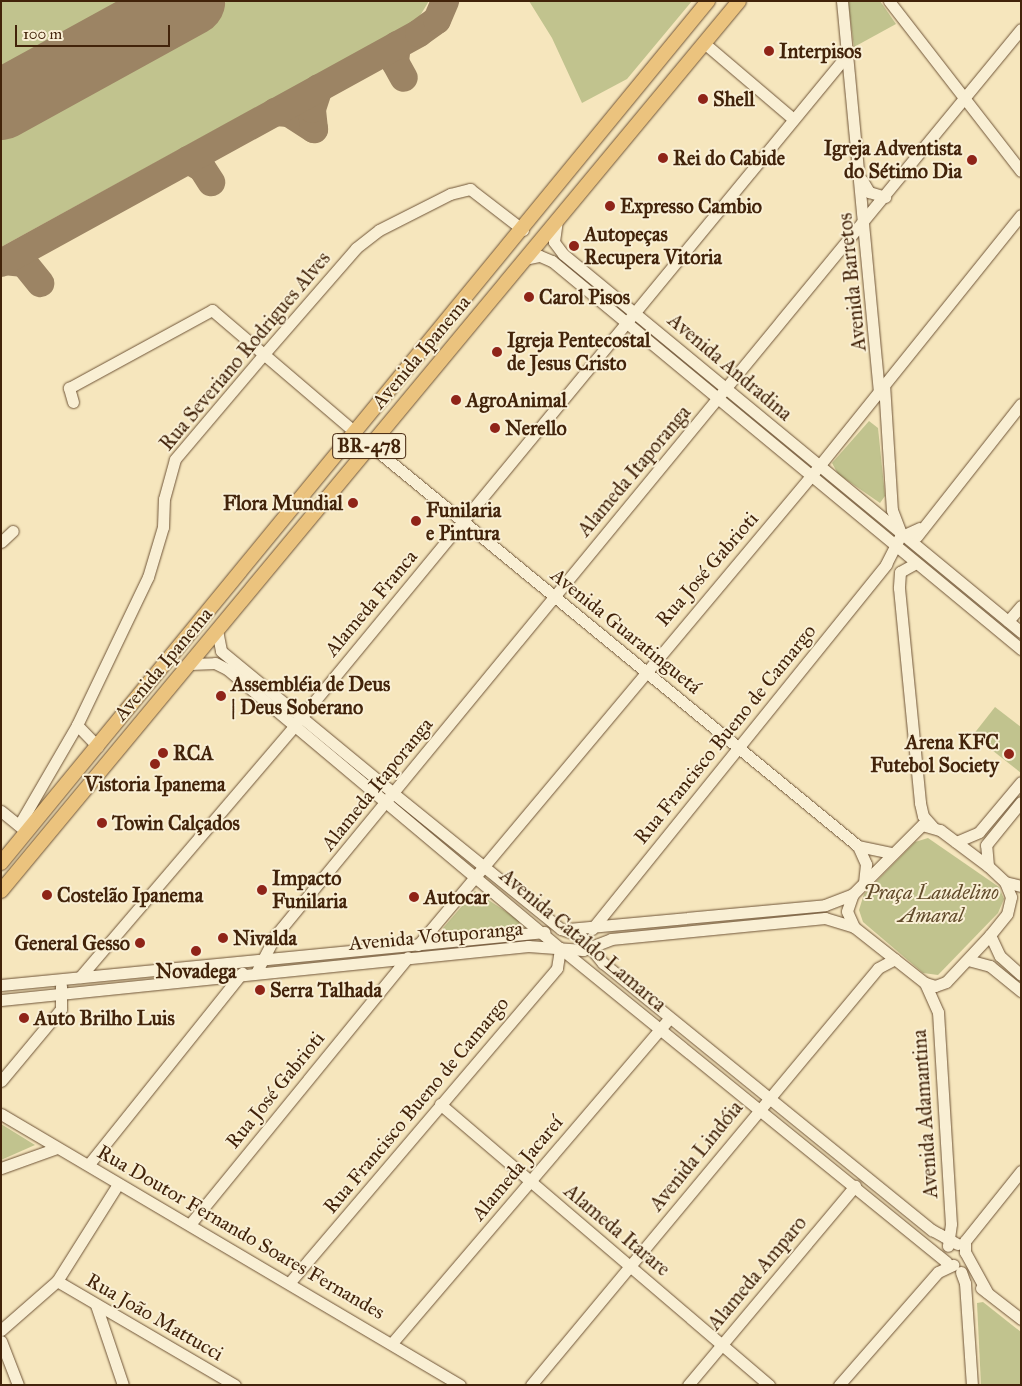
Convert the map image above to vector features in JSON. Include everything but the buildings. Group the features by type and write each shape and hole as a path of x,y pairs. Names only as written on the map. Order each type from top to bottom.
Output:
{"main road":[{"name":"Avenida Ipanema","path":"1,863 23,828 98,747 523,230 708,1"},
{"name":"Avenida Ipanema","path":"1,891 738,1"}],"street":[{"name":"Avenida Barretos","path":"842,1 882,386 892,510 902,534"},
{"path":"889,1 1021,171"},
{"name":"Alameda Itaporanga","path":"251,960 275,936 864,224 1021,29"},
{"path":"704,43 792,118"},
{"name":"Alameda Franca","path":"80,977 294,726 792,118 848,55"},
{"path":"831,73 850,78"},
{"name":"Avenida Barretos","path":"859,171 869,192 885,197"},
{"name":"Rua Severiano Rodrigues Alves","path":"23,828 77,725 148,577 175,459 356,248 379,230 450,194 470,190 523,230"},
{"name":"Rua José Gabrioti","path":"418,945 482,872 644,671 811,476 1021,215"},
{"name":"Avenida Andradina","path":"558,218 554,242 562,254 634,311 1021,632"},
{"path":"847,244 860,243 867,251"},
{"name":"Avenida Andradina","path":"524,259 540,256 552,260 718,400 1021,649"},
{"path":"72,402 69,388 212,310 356,433"},
{"path":"1007,914 1011,897 1005,882 988,866 933,827 923,816 920,803 899,588 900,572 912,559 919,528 1021,404"},
{"path":"863,412 884,420"},
{"name":"Avenida Guaratinguetá","path":"370,445 554,598 739,746 858,846 870,852 891,853"},
{"path":"895,545 902,534 919,528"},
{"path":"1,542 13,531"},
{"name":"Rua Francisco Bueno de Camargo","path":"588,948 593,927 878,574 895,545"},
{"path":"878,574 894,577 899,588"},
{"path":"1008,621 1021,606"},
{"name":"Avenida Cataldo Lamarca","path":"217,630 221,651 301,716 390,797"},
{"name":"Avenida Cataldo Lamarca","path":"190,664 215,663 227,669 294,726 390,797 482,872 661,1028 1021,1319"},
{"path":"77,725 98,747"},
{"path":"956,842 979,832 1021,782"},
{"path":"988,866 986,845 1021,802"},
{"path":"1,811 23,828"},
{"path":"933,827 915,829 853,894 847,911 854,927 925,983 946,982 968,960 1007,914 1021,905"},
{"path":"858,846 866,864 864,882"},
{"name":"Avenida Cataldo Lamarca","path":"482,872 523,916 541,932 556,937 580,936 588,948 603,963 768,1098 955,1246 987,1292"},
{"path":"1005,882 1021,886"},
{"name":"Avenida Votuporanga","path":"1,1000 380,960 538,946 556,937 593,927 825,905 853,894"},
{"path":"609,907 612,919 622,924"},
{"path":"520,934 527,925 523,916"},
{"name":"Avenida Votuporanga","path":"556,937 588,948 604,941 825,918 854,927"},
{"name":"Avenida Votuporanga","path":"1,985 541,932"},
{"path":"990,935 1000,956 1021,974"},
{"path":"275,936 289,958"},
{"name":"Rua Francisco Bueno de Camargo","path":"290,1282 555,971 556,937"},
{"name":"Avenida Cataldo Lamarca","path":"603,963 600,949 604,941"},
{"path":"108,946 107,967 116,973"},
{"path":"538,946 554,956 555,971"},
{"name":"Rua José Gabrioti","path":"191,1223 408,958"},
{"path":"250,974 238,967 251,960"},
{"path":"89,1164 227,996 250,974 251,960"},
{"path":"380,960 390,970 388,981"},
{"name":"Avenida Lindóia","path":"531,1385 878,968 895,960"},
{"path":"968,960 990,966 1021,991"},
{"path":"219,977 226,983 227,996"},
{"path":"1,1080 60,1009 64,993 56,979"},
{"name":"Avenida Adamantina","path":"925,983 938,1012 955,1246"},
{"name":"Alameda Jacareí","path":"392,1343 670,1017"},
{"name":"Alameda Itarare","path":"440,1104 769,1385"},
{"name":"Rua Doutor Fernando Soares Fernandes","path":"1,1114 56,1148 89,1164 118,1184 191,1223 460,1385"},
{"path":"1,1168 56,1148"},
{"path":"972,1385 952,1265 944,1255 968,1235 1021,1171"},
{"path":"1,1330 58,1280 118,1184"},
{"name":"Alameda Amparo","path":"688,1385 855,1186"},
{"path":"839,1385 938,1272 962,1261 955,1246"},
{"name":"Rua João Mattucci","path":"58,1280 96,1305 234,1385"},
{"path":"96,1305 123,1385"},
{"path":"1,1341 18,1385"}],"green space":[{"path":"1,1 132,1 2,72"},
{"path":"228,1 429,1 418,19 1,247 1,126"},
{"path":"529,1 692,1 627,79 582,103 552,38"},
{"path":"848,1 880,1 896,24 854,47"},
{"path":"869,421 878,428 885,496 880,503 838,474 832,463"},
{"name":"Arena KFC Futebol Society","path":"995,707 1021,727 1021,773 973,735"},
{"name":"Praça Laudelino Amaral","path":"928,838 999,887 1004,899 998,913 938,975 923,973 863,922 859,910 864,894 915,842"},
{"path":"475,891 520,921 516,929 444,933 443,928"},
{"path":"1,1124 35,1145 1,1160"},
{"path":"983,1302 1021,1332 1021,1385 981,1385 977,1303"}],"taxiway":[{"path":"1,263 419,33 437,20 445,1"},
{"path":"397,45 395,62 404,78"},
{"path":"275,112 289,113 314,129 312,109 319,88"},
{"path":"188,160 202,168 211,182"},
{"path":"4,261 24,263 40,283"}],"runway":[{"path":"1,105 190,1"}],"place":[{"name":"Interpisos","path":"769,51"},
{"name":"Shell","path":"703,99"},
{"name":"Rei do Cabide","path":"663,158"},
{"name":"Igreja Adventista do Sétimo Dia","path":"972,160"},
{"name":"Expresso Cambio","path":"610,206"},
{"name":"Autopeças Recupera Vitoria","path":"574,246"},
{"name":"Carol Pisos","path":"529,297"},
{"name":"Igreja Pentecostal de Jesus Cristo","path":"497,352"},
{"name":"AgroAnimal","path":"456,400"},
{"name":"Nerello","path":"495,428"},
{"name":"Flora Mundial","path":"353,503"},
{"name":"Funilaria e Pintura","path":"416,521"},
{"name":"Assembléia de Deus | Deus Soberano","path":"221,696"},
{"name":"RCA","path":"163,753"},
{"name":"Arena KFC Futebol Society","path":"1009,754"},
{"name":"Vistoria Ipanema","path":"155,764"},
{"name":"Towin Calçados","path":"102,823"},
{"name":"Impacto Funilaria","path":"262,890"},
{"name":"Costelão Ipanema","path":"47,895"},
{"name":"Autocar","path":"414,897"},
{"name":"Nivalda","path":"223,938"},
{"name":"General Gesso","path":"140,943"},
{"name":"Novadega","path":"196,951"},
{"name":"Serra Talhada","path":"260,990"},
{"name":"Auto Brilho Luis","path":"24,1018"}]}
